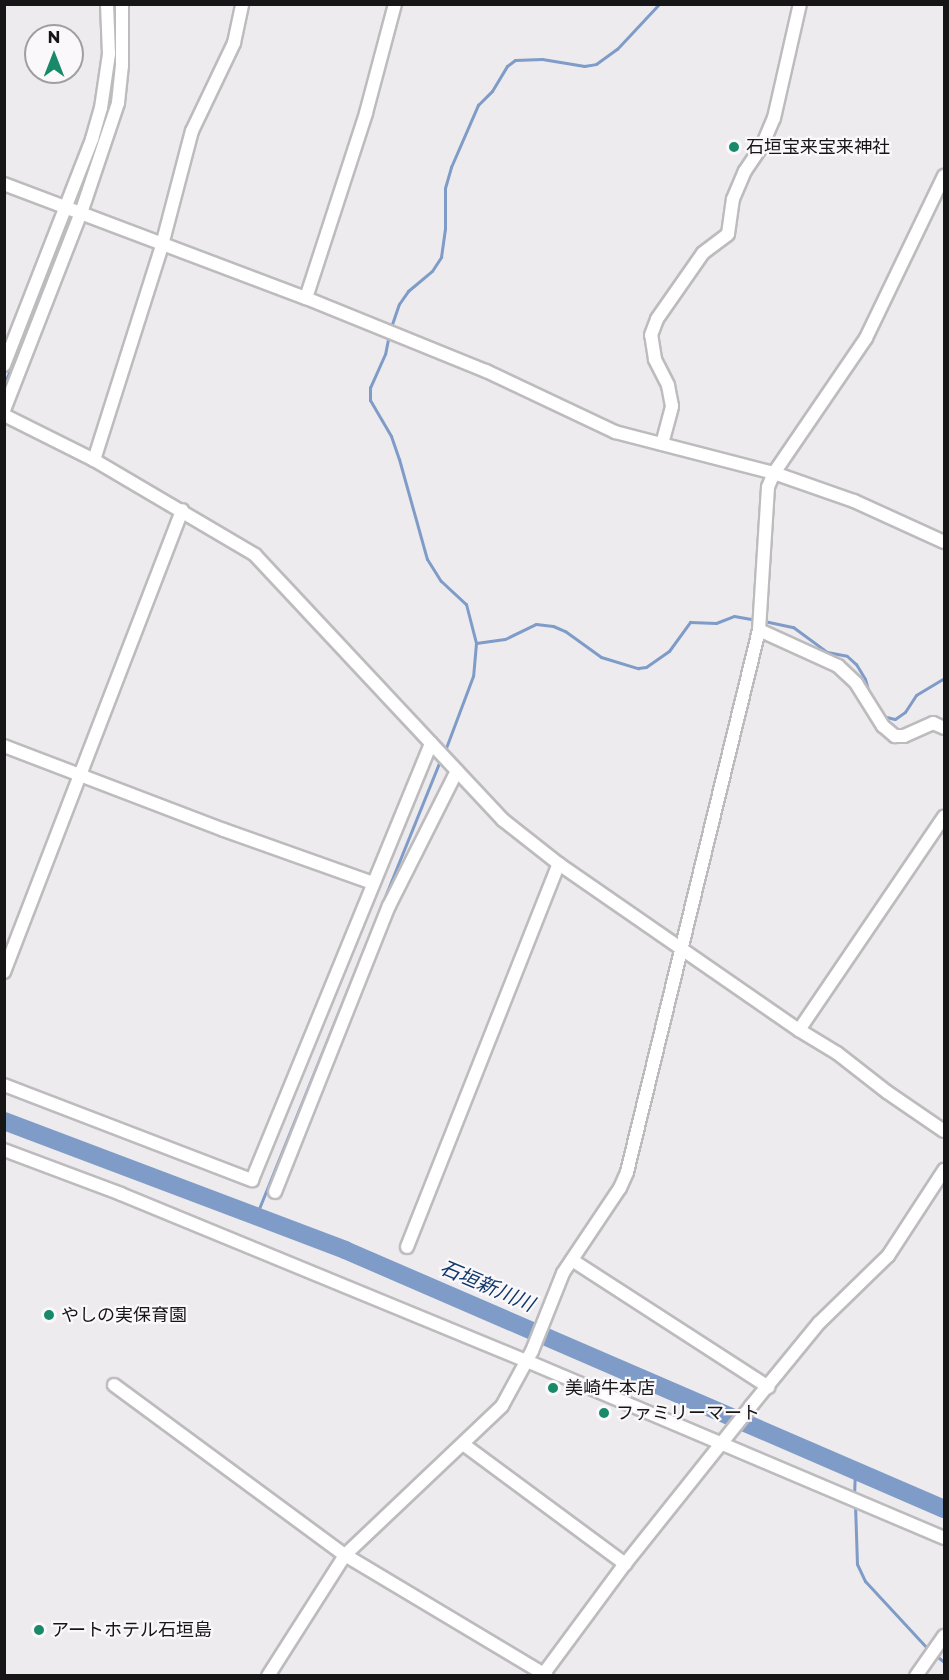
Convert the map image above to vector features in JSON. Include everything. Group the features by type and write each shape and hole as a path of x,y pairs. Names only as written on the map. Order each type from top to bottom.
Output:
{"street":[{"path":"4,365 67,207 101,108 109,54 107,4"},
{"path":"4,410 81,213 118,103 122,66 122,4"},
{"path":"94,460 162,244 192,131 234,43 242,4"},
{"path":"306,298 366,113 395,4"},
{"path":"662,444 672,406 668,386 655,359 651,335 657,319 703,253 728,234 733,199 745,171 762,146 774,118 800,4"},
{"path":"268,1676 345,1555 502,1406 529,1356 550,1310 563,1273 620,1188 627,1172 759,630 768,487 774,473 866,338 945,176"},
{"path":"4,184 306,298 486,371 615,432 774,473 854,501 945,542"},
{"path":"4,415 94,460 255,555 503,820 559,864 799,1030 837,1053 887,1092 945,1131"},
{"path":"4,972 182,510"},
{"path":"759,630 838,666 856,683 883,726 895,736 904,736 933,723 945,728"},
{"path":"4,1085 252,1180 431,743"},
{"path":"4,746 224,830 373,883"},
{"path":"275,1192 389,906 457,771"},
{"path":"799,1030 945,817"},
{"path":"406,1248 559,864"},
{"path":"4,1150 529,1356 725,1439 945,1538"},
{"path":"114,1385 345,1555 544,1675 625,1564 819,1323 888,1256 945,1170"},
{"path":"572,1260 768,1387"},
{"path":"463,1444 625,1564"},
{"path":"916,1676 945,1636"}],"waterway":[{"path":"74,207 98,143 109,102 115,58 115,4"},
{"path":"391,327 399,304 408,291 432,271 441,257 445,229 445,188 451,167 478,105 492,91 507,66 515,60 542,59 584,66 596,64 617,49 659,4"},
{"path":"4,385 72,213"},
{"path":"389,334 385,354 370,387 370,400 391,436 427,559 441,581 466,604 476,643 473,676 444,753"},
{"path":"476,643 505,639 536,624 553,626 565,631 601,657 638,668 646,667 669,651 690,622 716,623 734,616 757,620"},
{"path":"764,621 793,627 827,652 847,656 856,664 865,679 869,693"},
{"path":"882,716 895,719 905,712 916,695 944,678"},
{"path":"256,1216 441,759"},
{"name":"石垣新川川","path":"4,1121 345,1250 944,1509"},
{"path":"854,1497 855,1469"},
{"path":"855,1504 857,1564 865,1581 929,1650"},
{"path":"934,1654 944,1662"}],"place":[{"name":"石垣宝来宝来神社","path":"734,147"},
{"name":"やしの実保育園","path":"49,1315"},
{"name":"美崎牛本店","path":"553,1388"},
{"name":"ファミリーマート","path":"604,1413"},
{"name":"アートホテル石垣島","path":"39,1630"}]}
